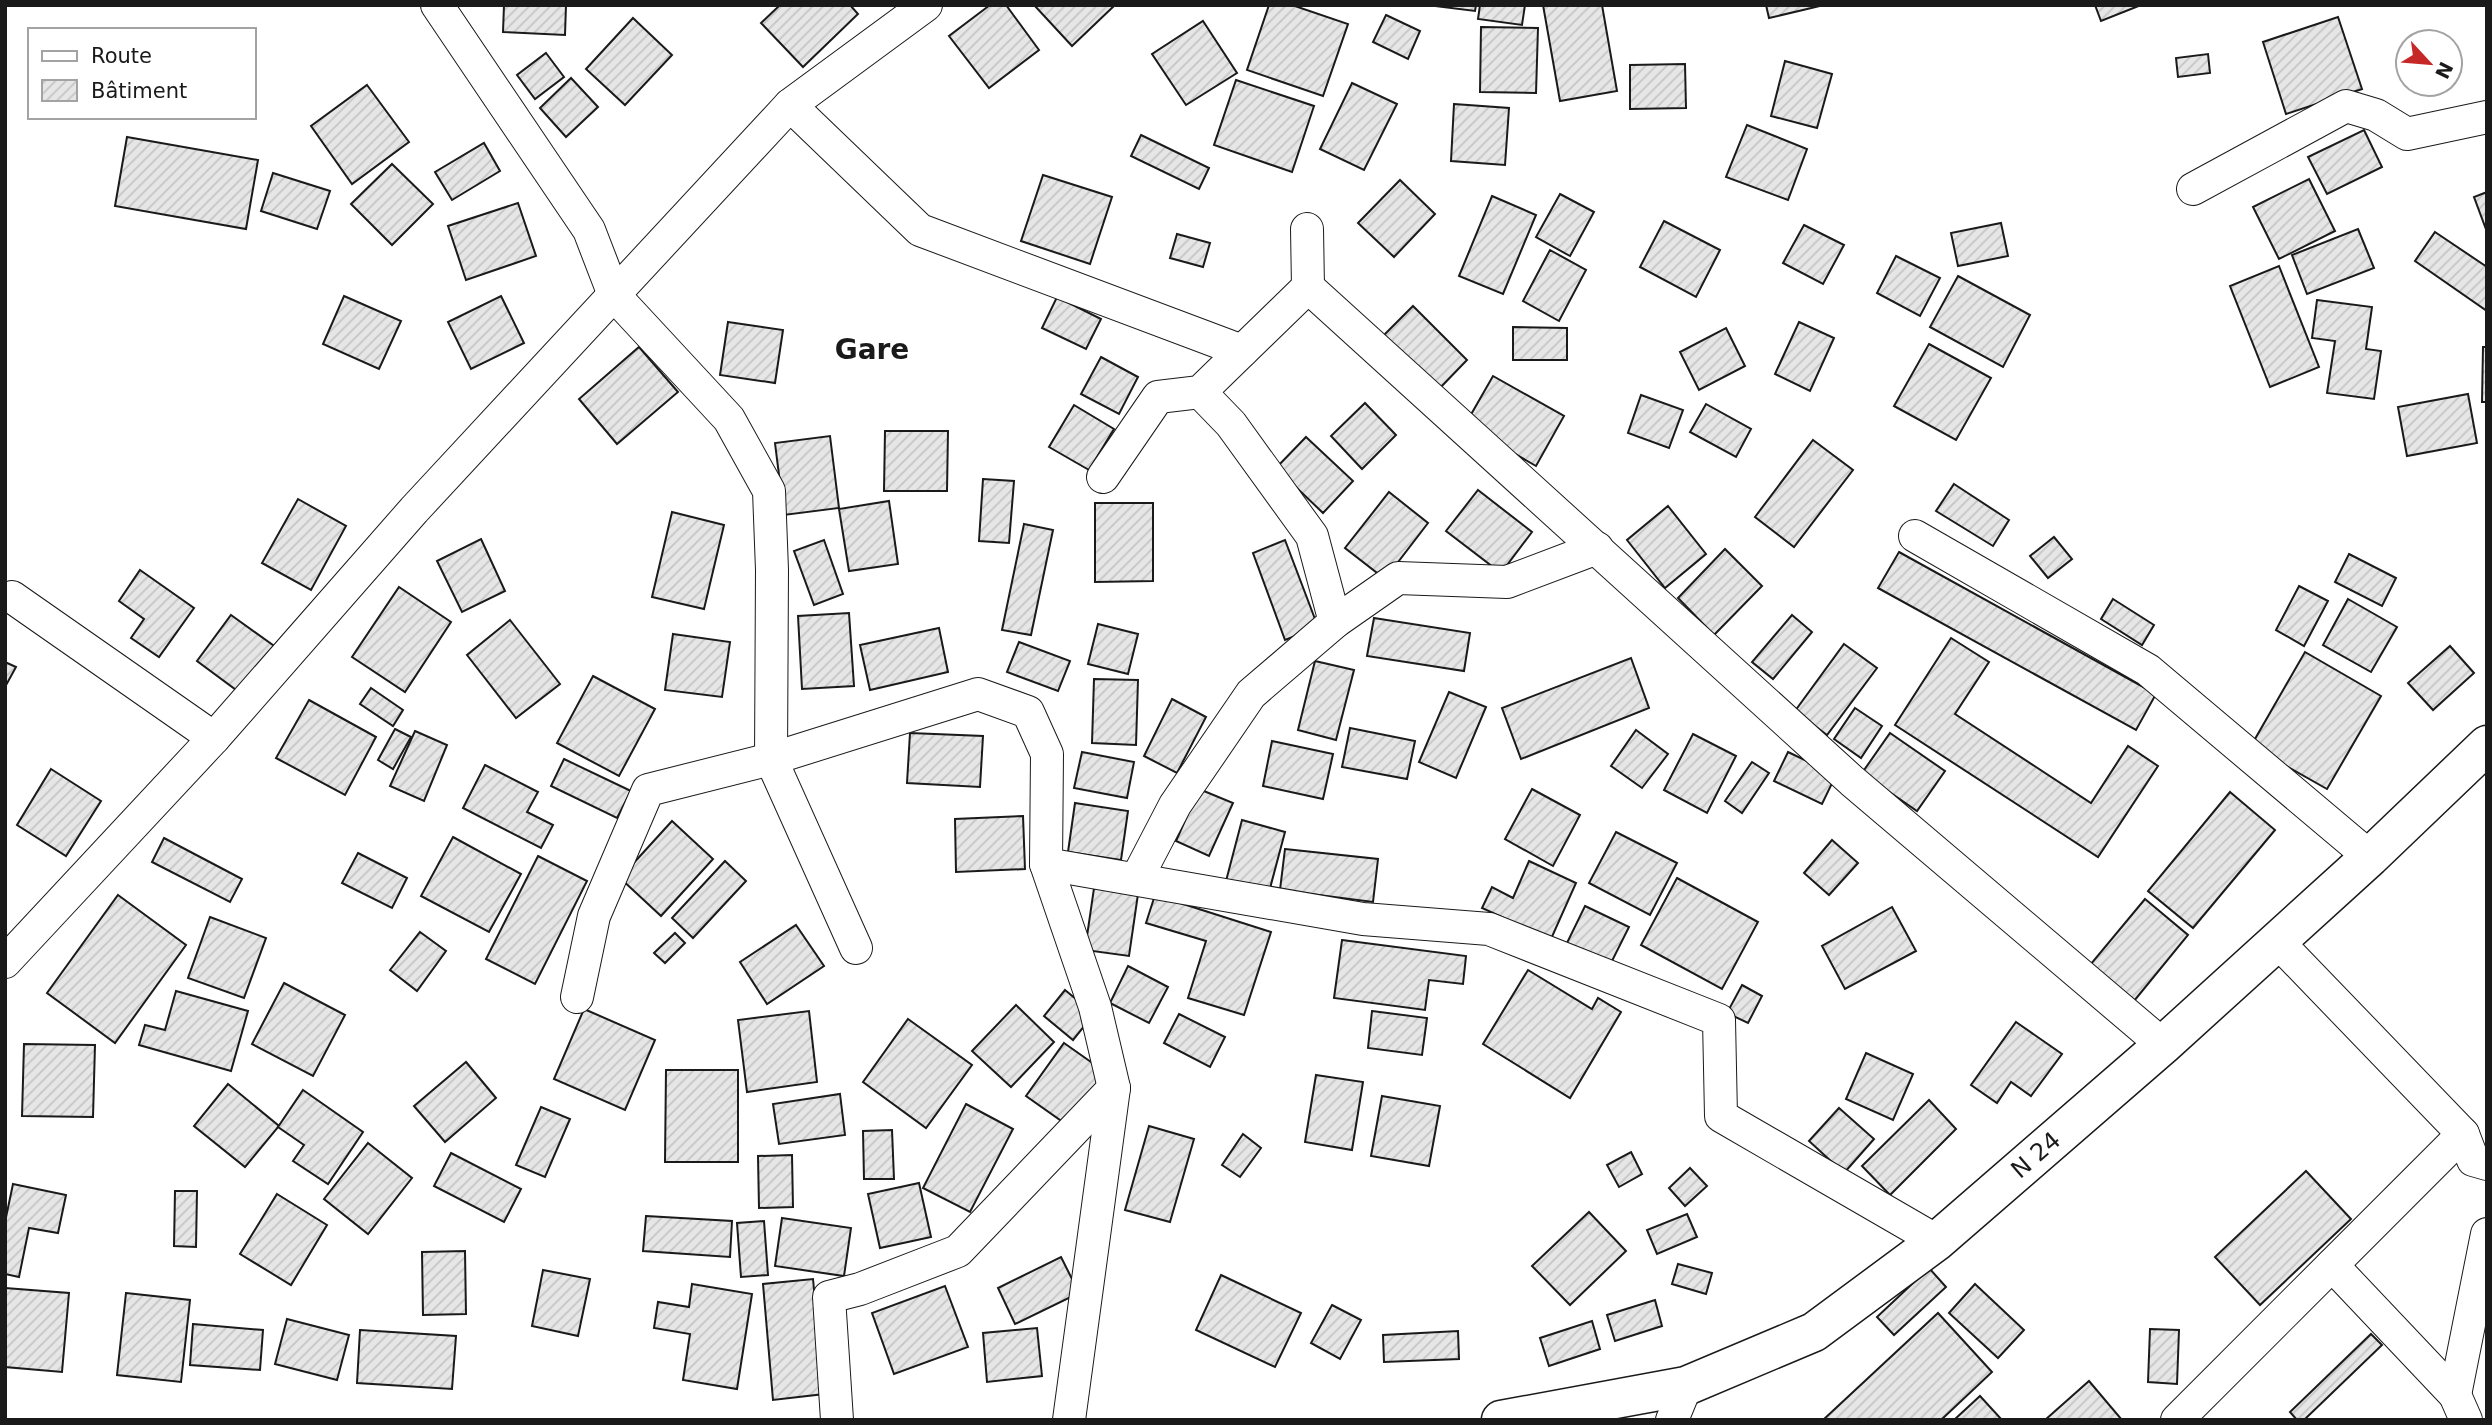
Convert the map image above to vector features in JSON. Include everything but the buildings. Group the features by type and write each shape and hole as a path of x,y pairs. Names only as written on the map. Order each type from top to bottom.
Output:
{"main road":[{"name":"N 24","path":"1501,1420 1679,1403 1814,1332 1937,1241 2163,1045 2370,857 2487,745"}],"street":[{"path":"437,5 589,230 614,295 729,419 769,491 772,570 771,758 856,948"},
{"path":"5,962 214,738 414,510 790,106 926,5"},
{"path":"790,106 920,230 1242,351"},
{"path":"2193,189 2346,106 2376,115 2407,134 2487,117"},
{"path":"1103,477 1158,397 1200,392 1308,287 1307,229"},
{"path":"1308,287 1852,781 2163,1045"},
{"path":"1200,392 1231,424 1312,536 1335,622"},
{"path":"1915,536 2148,670 2370,857"},
{"path":"1137,878 1175,805 1251,694 1335,622 1398,578 1507,582 1597,548"},
{"path":"12,597 214,738"},
{"path":"577,998 594,916 648,790 771,758 978,694 1028,712 1047,754 1046,864 1095,1007 1114,1088 1069,1420"},
{"path":"1046,864 1363,919 1489,929 1719,1020 1721,1116 1937,1241"},
{"path":"2278,942 2463,1134 2473,1160 2487,1164"},
{"path":"837,1420 829,1297 860,1289 958,1251 1114,1088"},
{"path":"2179,1418 2463,1134"},
{"path":"2461,1407 2487,1234"},
{"path":"2333,1265 2461,1407"}],"district":[{"name":"Gare","path":"872,349"}]}
